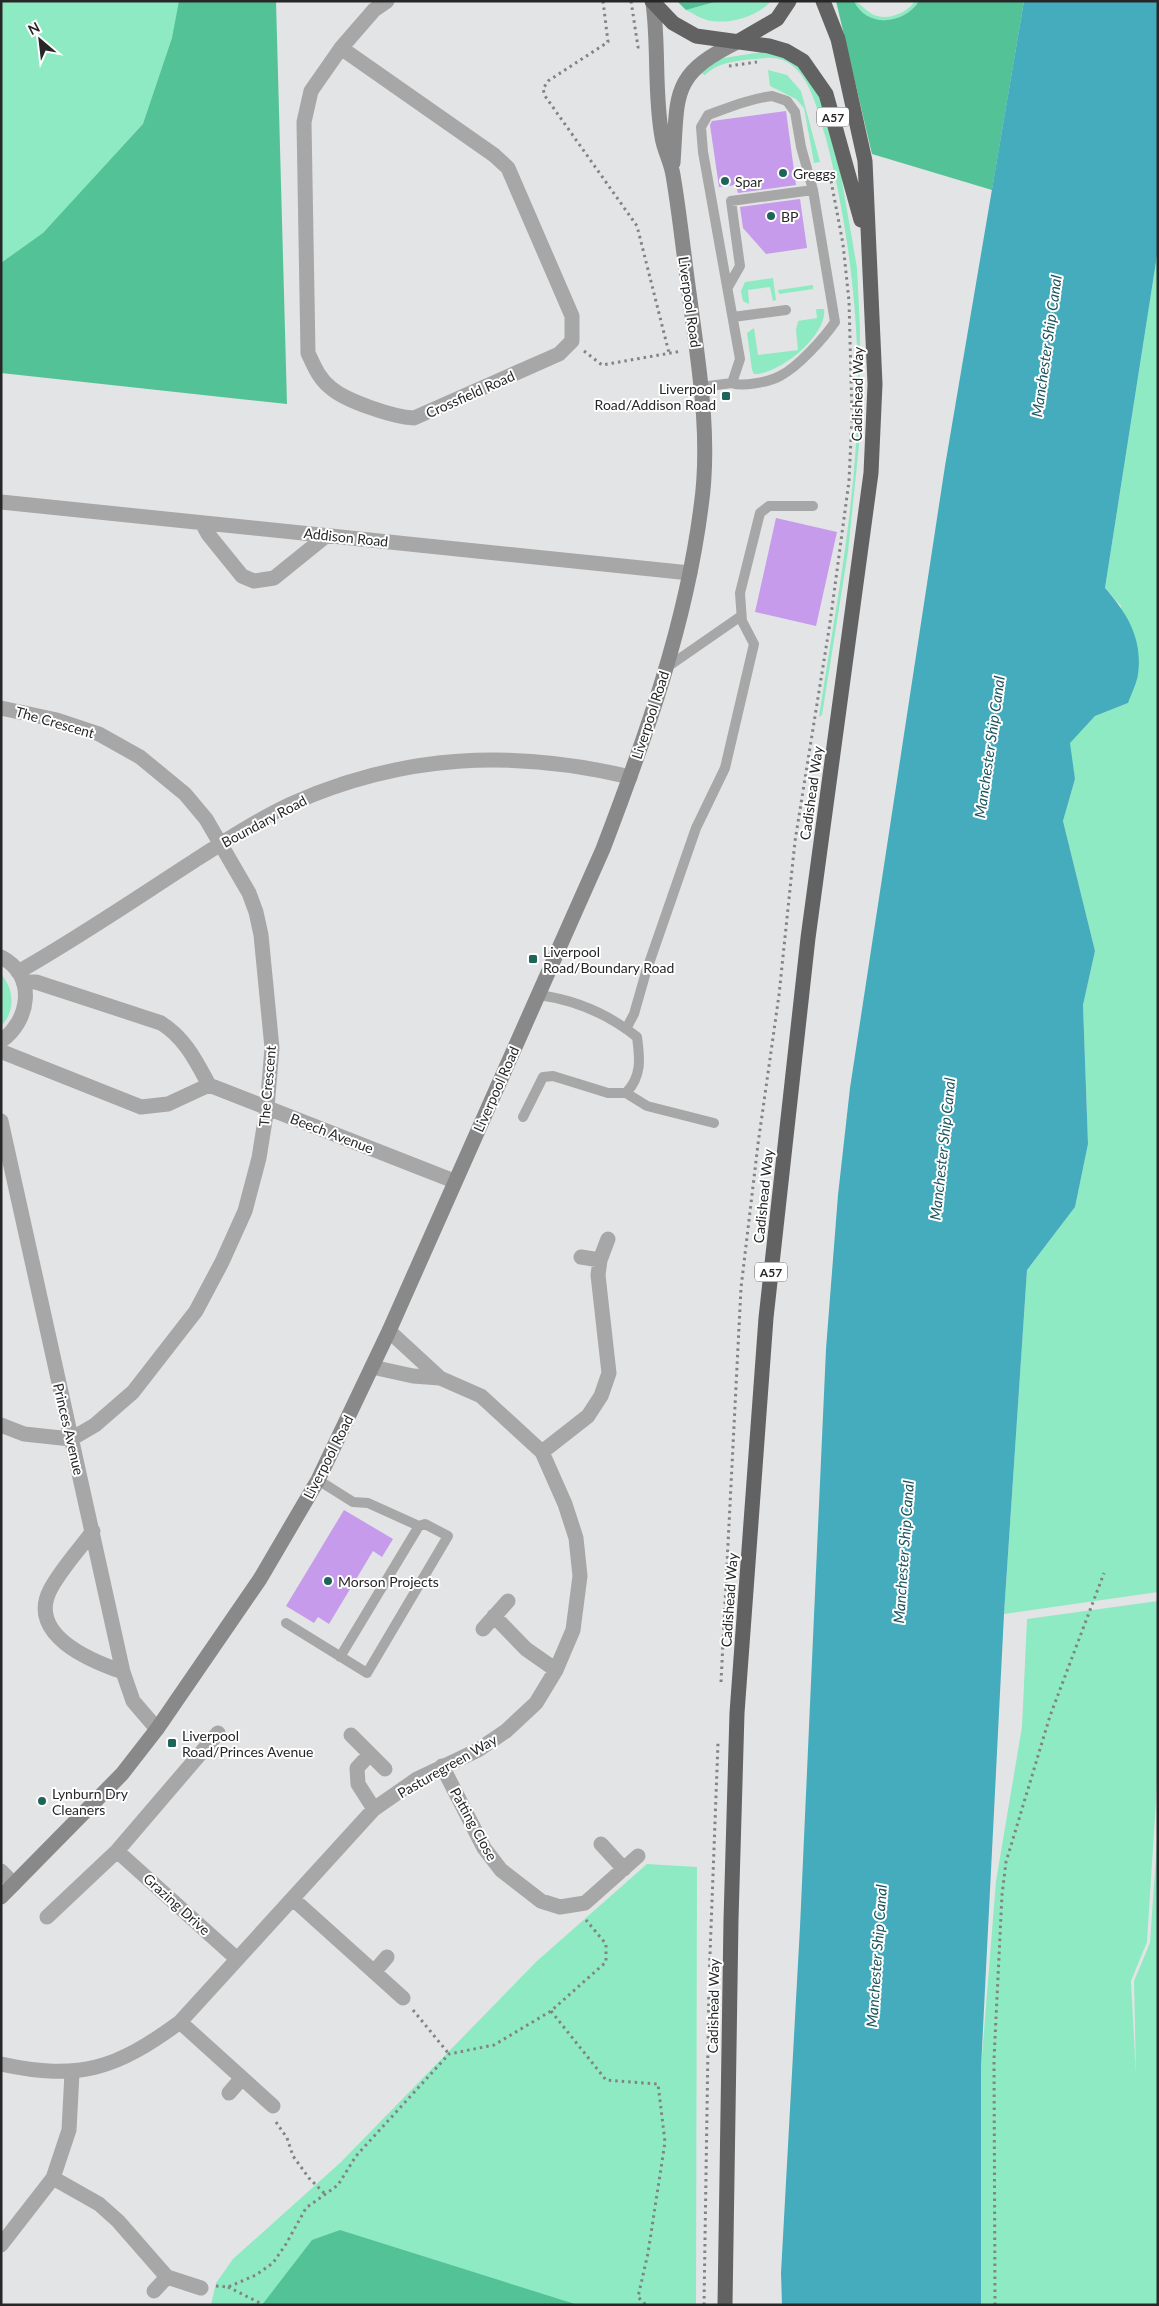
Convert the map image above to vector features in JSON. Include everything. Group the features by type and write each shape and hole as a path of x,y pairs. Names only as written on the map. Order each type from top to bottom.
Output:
{"highway":[{"path":"739,41 777,19 789,1"},
{"name":"Cadishead Way","path":"725,2305 730,1949 738,1703 767,1309 808,938 872,473 875,384 865,161 840,47 823,1"},
{"name":"A57","path":"652,2 673,23 696,36 739,41"},
{"name":"Cadishead Way","path":"739,41 786,51 803,62 818,79 826,94 868,245"}],"main road":[{"name":"Liverpool Road","path":"1,1897 122,1774 157,1729 260,1580 318,1480 389,1331 603,849 630,777 666,668 690,573 702,506 706,439 697,348 673,172 662,139 656,89 656,24 652,2"},
{"name":"Liverpool Road","path":"673,172 680,92 696,66 739,41"}],"street":[{"name":"Crossfield Road","path":"387,1 374,10 341,48 311,91 304,122 308,353 317,372 331,389 396,417 414,418 559,354 572,341"},
{"path":"341,48 494,155 508,168 572,316 572,341"},
{"name":"Addison Road","path":"1,502 690,573"},
{"path":"202,523 208,534 242,576 254,581 274,578 326,536"},
{"name":"The Crescent","path":"1,708 57,720 99,734 140,757 185,794 206,819 222,843 248,893 262,935 272,1048 267,1108 260,1158 245,1211 222,1262 196,1312 133,1392 95,1425 71,1439"},
{"name":"Boundary Road","path":"20,977 246,828 316,794 363,778 450,760 539,761 578,765 630,777"},
{"path":"1,957 20,977 26,1000 22,1018 12,1034 1,1041"},
{"path":"1,1050 14,1057 141,1107 168,1104 209,1085 191,1051 176,1033 161,1024 20,977"},
{"name":"Beech Avenue","path":"209,1085 454,1181"},
{"name":"Princes Avenue","path":"1,1121 123,1672 133,1701 157,1729"},
{"path":"542,1452 588,1416 601,1396 609,1374 598,1275 600,1260 608,1239"},
{"path":"581,1257 600,1260"},
{"name":"Pasturegreen Way","path":"1,2064 27,2069 72,2073 131,2055 180,2022 236,1958 293,1899 374,1809 442,1766 478,1750 506,1732 536,1703 556,1670 572,1630 580,1576 576,1538 565,1504 542,1452 481,1396 440,1378 389,1331"},
{"name":"Pasturegreen Way","path":"372,1367 413,1376 440,1378"},
{"path":"1,1425 24,1434 71,1439"},
{"path":"93,1531 50,1590 45,1607 46,1616 57,1637 77,1652 123,1672"},
{"path":"482,1629 508,1601"},
{"path":"494,1616 526,1649 556,1670"},
{"path":"47,1917 117,1851 218,1732"},
{"path":"351,1735 385,1769"},
{"path":"370,1754 357,1768 358,1784 374,1809"},
{"name":"Patting Close","path":"442,1766 484,1848 501,1870 541,1901 562,1912 585,1903"},
{"path":"600,1844 624,1868"},
{"name":"Grazing Drive","path":"117,1851 236,1958"},
{"path":"585,1903 638,1856"},
{"path":"1,1872 14,1884"},
{"path":"293,1899 403,1998"},
{"path":"374,1972 387,1957"},
{"path":"180,2022 274,2106"},
{"path":"1,2244 53,2178 69,2130 72,2073"},
{"path":"229,2093 242,2078"},
{"path":"53,2178 98,2204 118,2221 167,2277 201,2288"},
{"path":"154,2291 167,2277"}],"lane":[{"path":"700,387 732,383 740,386 780,376 826,336 835,322 813,190 801,148 795,112 787,101 772,96 757,98 708,115 701,128 702,152 740,359 732,383"},
{"path":"728,287 740,266 731,201 813,190"},
{"path":"733,317 786,310"},
{"path":"626,1029 634,1014 646,972 696,828 725,768 754,644 742,620 740,593 760,513 769,506 813,506"},
{"path":"666,668 741,616"},
{"path":"538,995 567,999 588,1007 637,1037 639,1072 634,1084 626,1093"},
{"path":"523,1117 543,1077 552,1076 608,1093 626,1093 647,1106 714,1123"},
{"path":"318,1480 353,1502 368,1503 419,1526"},
{"path":"286,1623 340,1657 368,1674 448,1536 425,1524 419,1526 340,1657"}],"path":[{"path":"603,1 608,42 548,81 543,89 545,96 637,226 669,353"},
{"path":"631,1 638,47"},
{"path":"724,68 764,61"},
{"path":"721,1687 741,1288 778,995 794,841 830,622 849,481 852,390 850,301 843,244 828,167"},
{"path":"572,341 602,365 697,348"},
{"path":"995,2305 994,2060 1002,1895 1006,1862 1050,1716 1104,1573"},
{"path":"704,2305 709,1981 718,1737"},
{"path":"228,2287 256,2274 273,2262 286,2244 306,2208 324,2192 338,2186 356,2156 449,2054 494,2045 551,2011 606,1962 606,1944 585,1919 582,1909 585,1903"},
{"path":"403,1998 449,2054"},
{"path":"551,2011 606,2080 658,2084 665,2142 648,2253 638,2297 646,2305"},
{"path":"274,2106 274,2116 287,2138 293,2156 309,2178 324,2192"},
{"path":"201,2288 218,2285 228,2287 264,2305"}],"green space":[{"path":"1,1 276,1 1,373"},
{"path":"179,1 276,1 287,404 1,373 1,263 43,233 143,124 172,38"},
{"path":"677,1 718,1 686,10"},
{"path":"718,1 771,1 752,15 736,20 719,22 699,17 686,10"},
{"path":"836,1 854,1 860,10 868,16 886,20 905,15 919,1 1024,1 992,190 872,154"},
{"path":"854,1 877,16 887,17 903,12 915,1 919,1 905,15 886,20 868,16 860,10"},
{"path":"769,51 794,58 819,90 837,152 857,268 860,329 859,445 848,552 822,715 819,717 844,555 857,433 856,327 850,262 833,166 813,97 800,73 791,65 780,59 766,58 741,60 725,64 718,66 705,75 698,72 717,59"},
{"path":"768,70 787,75 801,91 820,162 814,163 804,108 796,99 770,86"},
{"path":"1158,249 1158,1592 1004,1614 1027,1270 1075,1207 1088,1144 1083,1005 1095,951 1063,821 1075,779 1069,743 1095,716 1128,703 1121,606 1105,588"},
{"path":"773,278 776,300 773,301 770,287 748,290 749,304 743,301 741,291 745,282"},
{"path":"813,285 813,289 779,294 778,290"},
{"path":"816,309 824,309 823,319 818,330 800,352 776,368 764,373 754,374 747,333 754,328 758,355 798,350 796,330 798,321 817,318"},
{"path":"1,974 9,986 12,1000 9,1014 1,1026"},
{"path":"1158,1601 1158,1768 1147,1942 1131,1981 1136,2075 1134,1981 1150,1943 1158,1827 1158,2305 981,2305 981,2068 996,1881 1022,1727 1027,1619"},
{"path":"647,1864 697,1867 696,2305 211,2305 216,2283 233,2259 341,2162 537,1961"},
{"path":"340,2230 578,2305 262,2305 312,2240"}],"water":[{"name":"Manchester Ship Canal","path":"1024,1 1158,1 1158,249 1105,588 1120,607 1132,627 1138,649 1138,674 1128,703 1095,716 1070,743 1075,779 1063,821 1095,951 1083,1005 1088,1144 1075,1207 1027,1270 1004,1614 981,2068 981,2305 782,2305 781,2273 800,1927 826,1349 838,1195 850,1088 945,466"}],"building":[{"path":"786,111 796,185 738,193 736,185 719,187 710,125 712,121"},
{"name":"BP","path":"800,199 807,248 766,254 743,228 740,207"},
{"path":"776,518 837,532 816,626 755,612"},
{"name":"Morson Projects","path":"344,1510 393,1539 382,1557 373,1551 329,1624 318,1617 314,1623 286,1606"}],"place":[{"name":"Greggs","path":"783,173"},
{"name":"Spar","path":"725,181"},
{"name":"BP","path":"771,216"},
{"name":"Liverpool Road/Addison Road","path":"726,396"},
{"name":"Liverpool Road/Boundary Road","path":"533,959"},
{"name":"Morson Projects","path":"328,1581"},
{"name":"Liverpool Road/Princes Avenue","path":"172,1743"},
{"name":"Lynburn Dry Cleaners","path":"42,1801"}]}
